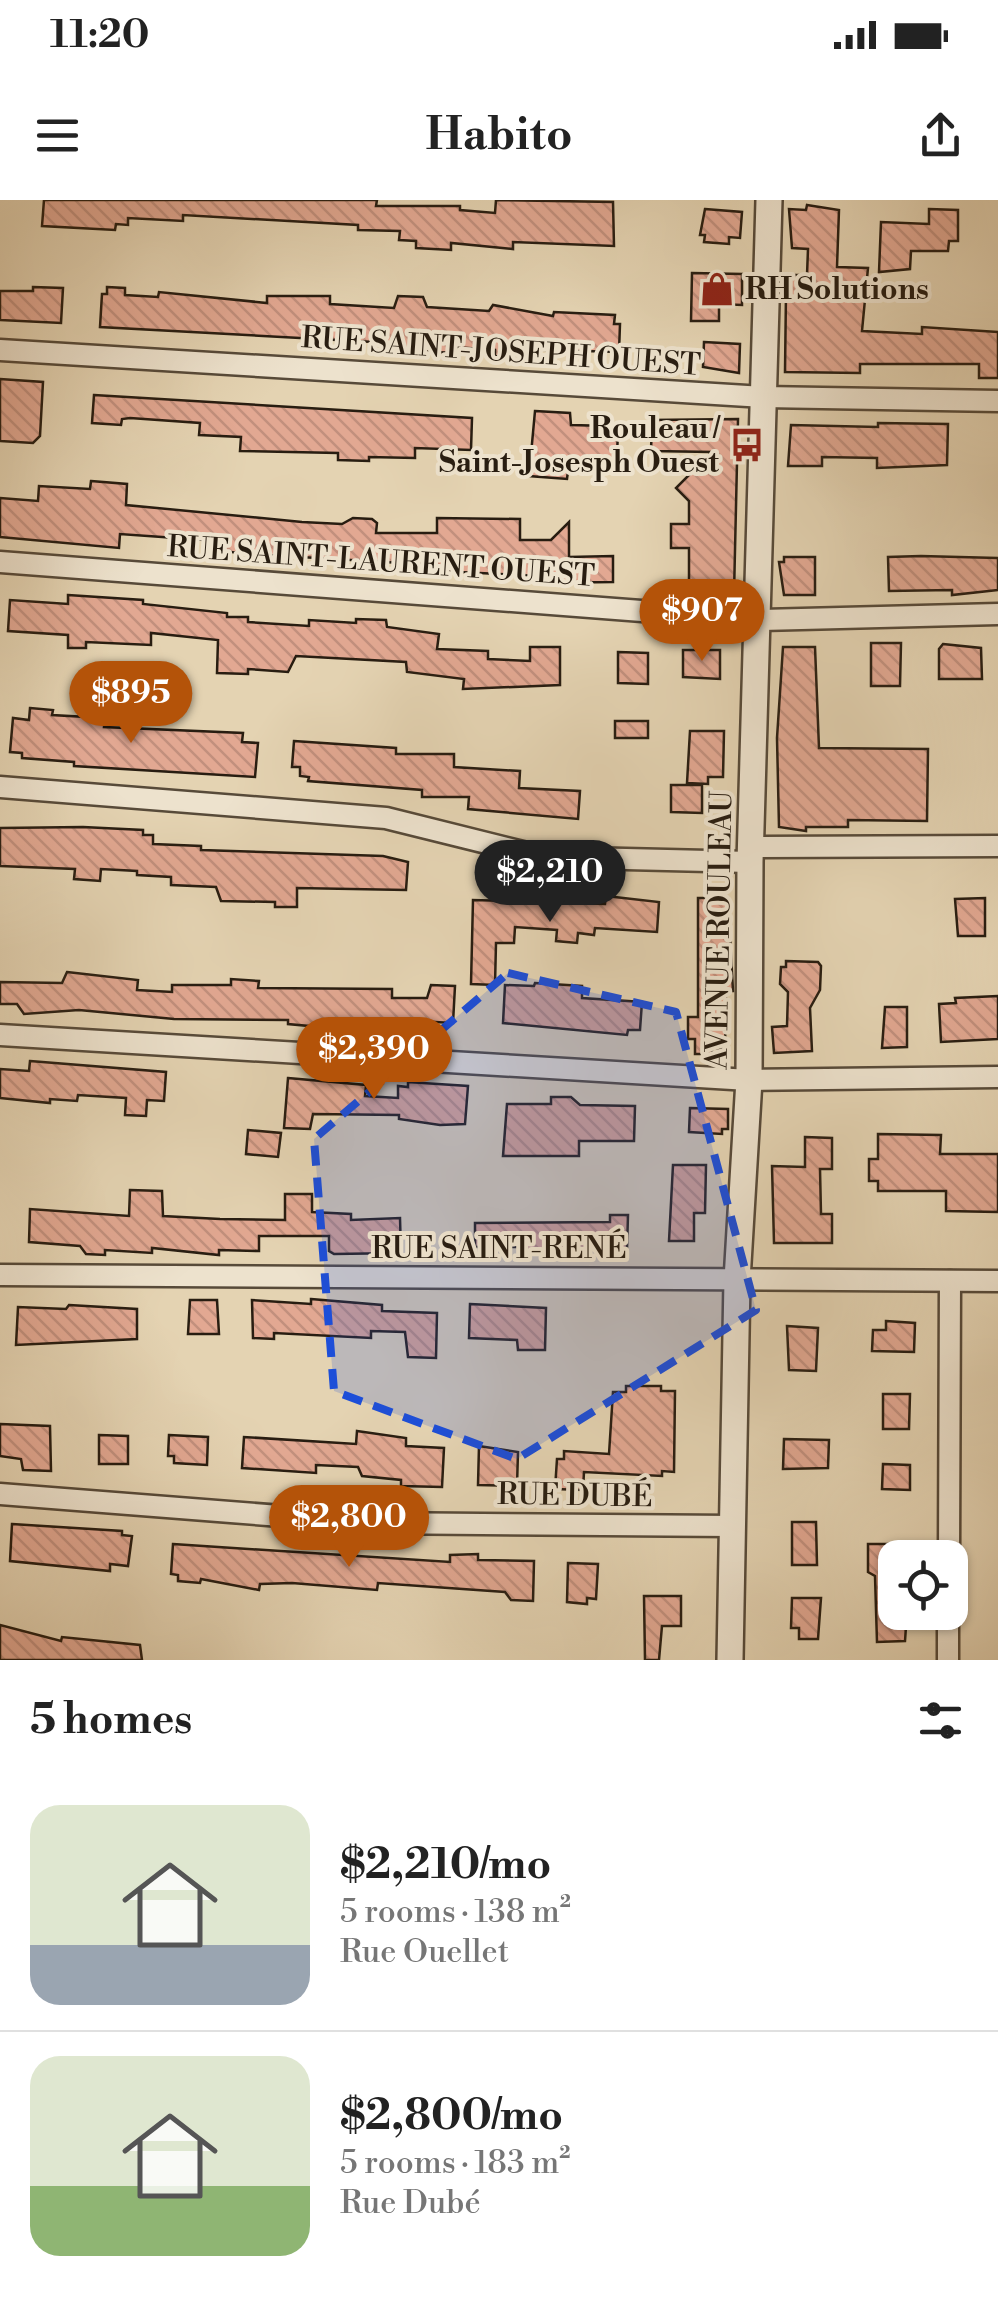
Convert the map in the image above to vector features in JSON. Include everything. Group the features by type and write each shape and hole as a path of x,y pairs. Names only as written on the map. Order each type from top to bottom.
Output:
{"street":[{"name":"AVENUE ROULEAU","path":"730,1660 737,1280 750,1080 750,854 769,200"},
{"name":"RUE SAINT-JOSEPH OUEST","path":"0,350 764,398 998,401"},
{"name":"RUE SAINT-LAURENT OUEST","path":"0,562 758,620 998,614"},
{"path":"0,787 386,818 544,857 998,846"},
{"path":"0,1035 750,1080 998,1078"},
{"name":"RUE SAINT-RENÉ","path":"0,1275 998,1281"},
{"path":"948,1540 950,1282"},
{"name":"RUE DUBÉ","path":"0,1494 370,1523 732,1526"},
{"path":"948,1630 948,1660"}],"highlighted area":[{"path":"508,973 676,1012 756,1310 517,1459 334,1391 314,1139"}],"building":[{"path":"44,200 377,200 376,206 460,206 460,210 495,213 496,200 613,202 614,246 513,242 513,249 451,243 451,250 416,248 416,241 399,240 400,231 358,230 358,225 183,215 183,221 128,218 128,225 116,224 115,230 42,226"},
{"path":"807,205 839,210 837,267 868,268 862,331 922,334 922,327 998,332 998,378 979,378 979,364 860,364 860,373 785,372 786,293 790,293 791,275 807,275 808,249 792,248 789,209 806,210"},
{"path":"705,209 742,212 740,238 729,237 729,244 704,242 705,235 700,235"},
{"path":"929,209 958,210 958,241 949,241 948,251 911,251 910,269 879,272 881,222 929,224"},
{"name":"RH Solutions","path":"692,273 742,274 742,305 719,304 719,321 691,321"},
{"path":"33,287 63,288 61,323 0,320 0,291 33,291"},
{"path":"107,287 125,288 125,295 158,297 159,292 267,303 267,296 330,296 330,304 394,308 398,296 423,297 427,307 489,311 493,305 553,316 554,312 615,315 614,324 620,324 619,352 512,349 512,357 495,356 495,350 455,347 454,353 401,350 401,344 392,343 100,327 102,294 107,294"},
{"path":"704,342 740,344 739,373 703,367"},
{"path":"0,379 43,382 40,436 33,443 0,441"},
{"path":"94,395 472,418 471,450 415,448 415,458 369,457 369,461 338,460 338,453 240,451 241,437 199,435 200,423 130,418 122,419 121,425 92,423"},
{"path":"535,411 570,413 571,425 609,426 609,433 618,433 616,473 568,471 567,479 529,476"},
{"path":"738,419 734,594 693,597 689,595 689,548 671,548 671,524 689,524 689,501 676,488 712,452 651,451 652,420"},
{"path":"878,423 948,424 947,465 877,468 877,458 822,457 822,466 788,466 791,425 878,427"},
{"path":"91,481 127,484 126,505 302,522 342,524 353,518 372,519 377,523 376,533 437,533 437,518 520,519 520,540 551,540 569,522 569,557 613,556 613,582 539,583 539,576 438,571 435,565 248,554 204,549 204,540 120,534 119,548 0,537 0,498 38,501 39,486 90,489"},
{"path":"784,557 815,557 815,595 784,595 779,562 784,562"},
{"path":"888,557 998,558 998,590 952,595 952,590 889,591"},
{"path":"68,595 143,600 143,604 248,617 248,622 309,626 309,620 386,620 387,627 439,634 437,649 488,651 488,659 530,661 530,647 560,647 560,685 463,689 464,679 407,672 406,662 296,656 288,672 248,669 248,674 217,673 218,640 151,633 151,645 86,642 86,648 68,648 68,635 8,631 10,600 68,604"},
{"path":"871,643 901,643 900,686 871,686"},
{"path":"943,644 981,648 982,679 939,679 939,649"},
{"path":"783,647 815,647 819,748 928,749 927,821 848,820 848,827 806,827 806,831 779,827 777,738"},
{"path":"683,650 720,650 720,679 683,677"},
{"path":"618,652 648,653 648,684 618,683"},
{"path":"30,708 53,710 52,715 105,718 104,727 243,733 242,742 258,743 255,777 74,766 74,762 22,758 22,753 10,752 13,718 29,720"},
{"path":"615,721 648,721 648,738 615,738"},
{"path":"690,731 724,731 723,777 708,777 708,784 687,783"},
{"path":"294,741 396,748 396,754 454,754 454,767 520,771 519,788 580,791 578,819 468,809 469,797 422,797 422,790 308,781 309,777 300,776 300,767 292,767"},
{"path":"671,785 702,785 702,813 671,812"},
{"path":"0,828 143,830 143,835 153,835 153,844 201,846 201,850 383,856 408,862 406,890 297,888 297,907 275,907 275,902 221,901 216,887 171,885 171,877 137,875 137,871 101,869 100,881 74,879 75,869 0,866"},
{"path":"606,896 659,902 657,932 595,928 594,935 578,933 577,943 556,941 557,930 515,927 514,943 496,943 495,985 471,984 473,900 605,904"},
{"path":"698,898 728,898 733,991 726,991 725,1049 712,1048 712,1054 695,1054 695,1039 688,1039 688,1017 698,1017"},
{"path":"985,898 985,936 958,936 955,899"},
{"path":"786,961 818,962 821,966 820,990 810,1008 812,1051 774,1053 772,1027 787,1026 788,992 780,984 781,967 786,967"},
{"path":"67,972 138,980 137,990 172,992 172,985 231,985 231,979 259,981 258,988 392,989 392,998 427,998 431,985 455,986 453,1023 399,1020 392,1024 391,1033 288,1024 288,1020 174,1019 79,1010 24,1014 17,1004 0,1004 0,982 62,983"},
{"path":"505,985 582,986 582,998 642,1002 640,1030 628,1030 627,1035 503,1023"},
{"path":"998,996 998,1039 941,1042 939,1004 956,1003 955,998"},
{"path":"885,1007 907,1007 907,1047 882,1048"},
{"path":"30,1061 166,1072 164,1101 147,1100 146,1116 125,1115 126,1098 78,1095 77,1101 50,1099 50,1103 0,1098 0,1069 29,1071"},
{"path":"288,1078 366,1085 365,1096 398,1098 398,1086 408,1087 408,1082 468,1086 465,1124 440,1125 399,1119 399,1115 313,1114 310,1129 284,1128"},
{"path":"551,1097 571,1097 580,1105 635,1106 634,1141 579,1141 579,1156 503,1156 507,1104 551,1104"},
{"path":"690,1108 728,1109 728,1129 722,1129 722,1134 689,1132"},
{"path":"248,1130 281,1133 278,1157 246,1154"},
{"path":"878,1134 941,1135 940,1154 998,1154 998,1212 946,1211 946,1191 878,1191 878,1181 869,1181 869,1159 878,1159"},
{"path":"805,1137 832,1138 832,1169 820,1169 821,1214 832,1214 832,1243 774,1243 772,1166 805,1167"},
{"path":"673,1165 706,1165 705,1213 694,1213 694,1241 669,1241"},
{"path":"130,1190 162,1191 163,1216 220,1219 285,1220 285,1194 312,1194 312,1212 351,1214 351,1220 400,1218 401,1253 334,1254 329,1251 329,1236 259,1236 259,1251 219,1250 219,1255 152,1248 152,1253 105,1250 105,1255 86,1254 80,1246 29,1242 30,1209 129,1216"},
{"path":"610,1215 628,1215 627,1249 548,1249 548,1254 524,1254 524,1247 475,1247 475,1223 610,1222"},
{"path":"311,1299 382,1305 382,1311 437,1313 436,1358 408,1357 405,1332 371,1331 371,1338 274,1333 274,1339 253,1338 252,1300 311,1304"},
{"path":"190,1300 217,1300 219,1334 188,1334"},
{"path":"470,1304 546,1308 545,1350 518,1350 517,1340 469,1338"},
{"path":"69,1305 137,1309 137,1339 16,1345 18,1307 66,1309"},
{"path":"886,1321 915,1323 914,1352 872,1351 873,1330 886,1330"},
{"path":"787,1326 818,1328 816,1371 789,1370"},
{"path":"626,1386 661,1386 661,1391 675,1391 674,1472 662,1471 662,1476 584,1472 583,1490 555,1489 557,1459 564,1459 564,1451 609,1454 613,1392 626,1392"},
{"path":"883,1394 910,1394 909,1429 883,1429"},
{"path":"0,1424 50,1426 51,1471 23,1470 21,1459 0,1456"},
{"path":"357,1431 406,1438 406,1446 444,1448 442,1487 401,1486 401,1480 362,1476 358,1467 316,1465 316,1473 242,1468 244,1437 356,1444"},
{"path":"99,1435 128,1436 128,1464 99,1464"},
{"path":"169,1435 208,1437 207,1465 174,1463 174,1456 168,1456"},
{"path":"784,1439 829,1440 828,1468 783,1469"},
{"path":"479,1446 518,1452 517,1486 478,1485"},
{"path":"883,1464 910,1465 910,1490 882,1489"},
{"path":"792,1522 816,1522 817,1565 792,1565"},
{"path":"12,1524 122,1531 122,1535 132,1536 128,1566 110,1564 110,1571 10,1561"},
{"path":"173,1544 450,1562 450,1555 478,1554 478,1560 534,1561 533,1601 511,1600 505,1592 378,1583 377,1590 292,1583 260,1584 259,1590 201,1579 200,1583 178,1581 178,1575 171,1574"},
{"path":"868,1544 878,1544 878,1630 906,1630 905,1641 877,1642 875,1576 868,1572"},
{"path":"568,1563 598,1564 596,1599 587,1598 587,1604 567,1602"},
{"path":"644,1596 681,1596 681,1626 662,1626 659,1660 645,1660"},
{"path":"792,1598 821,1598 818,1639 799,1639 799,1628 791,1628"},
{"path":"0,1625 61,1641 62,1637 140,1645 142,1660 0,1660"}],"place":[{"name":"RH Solutions","path":"717,289"},
{"name":"Rouleau / Saint-Josesph Ouest","path":"747,445"}]}
